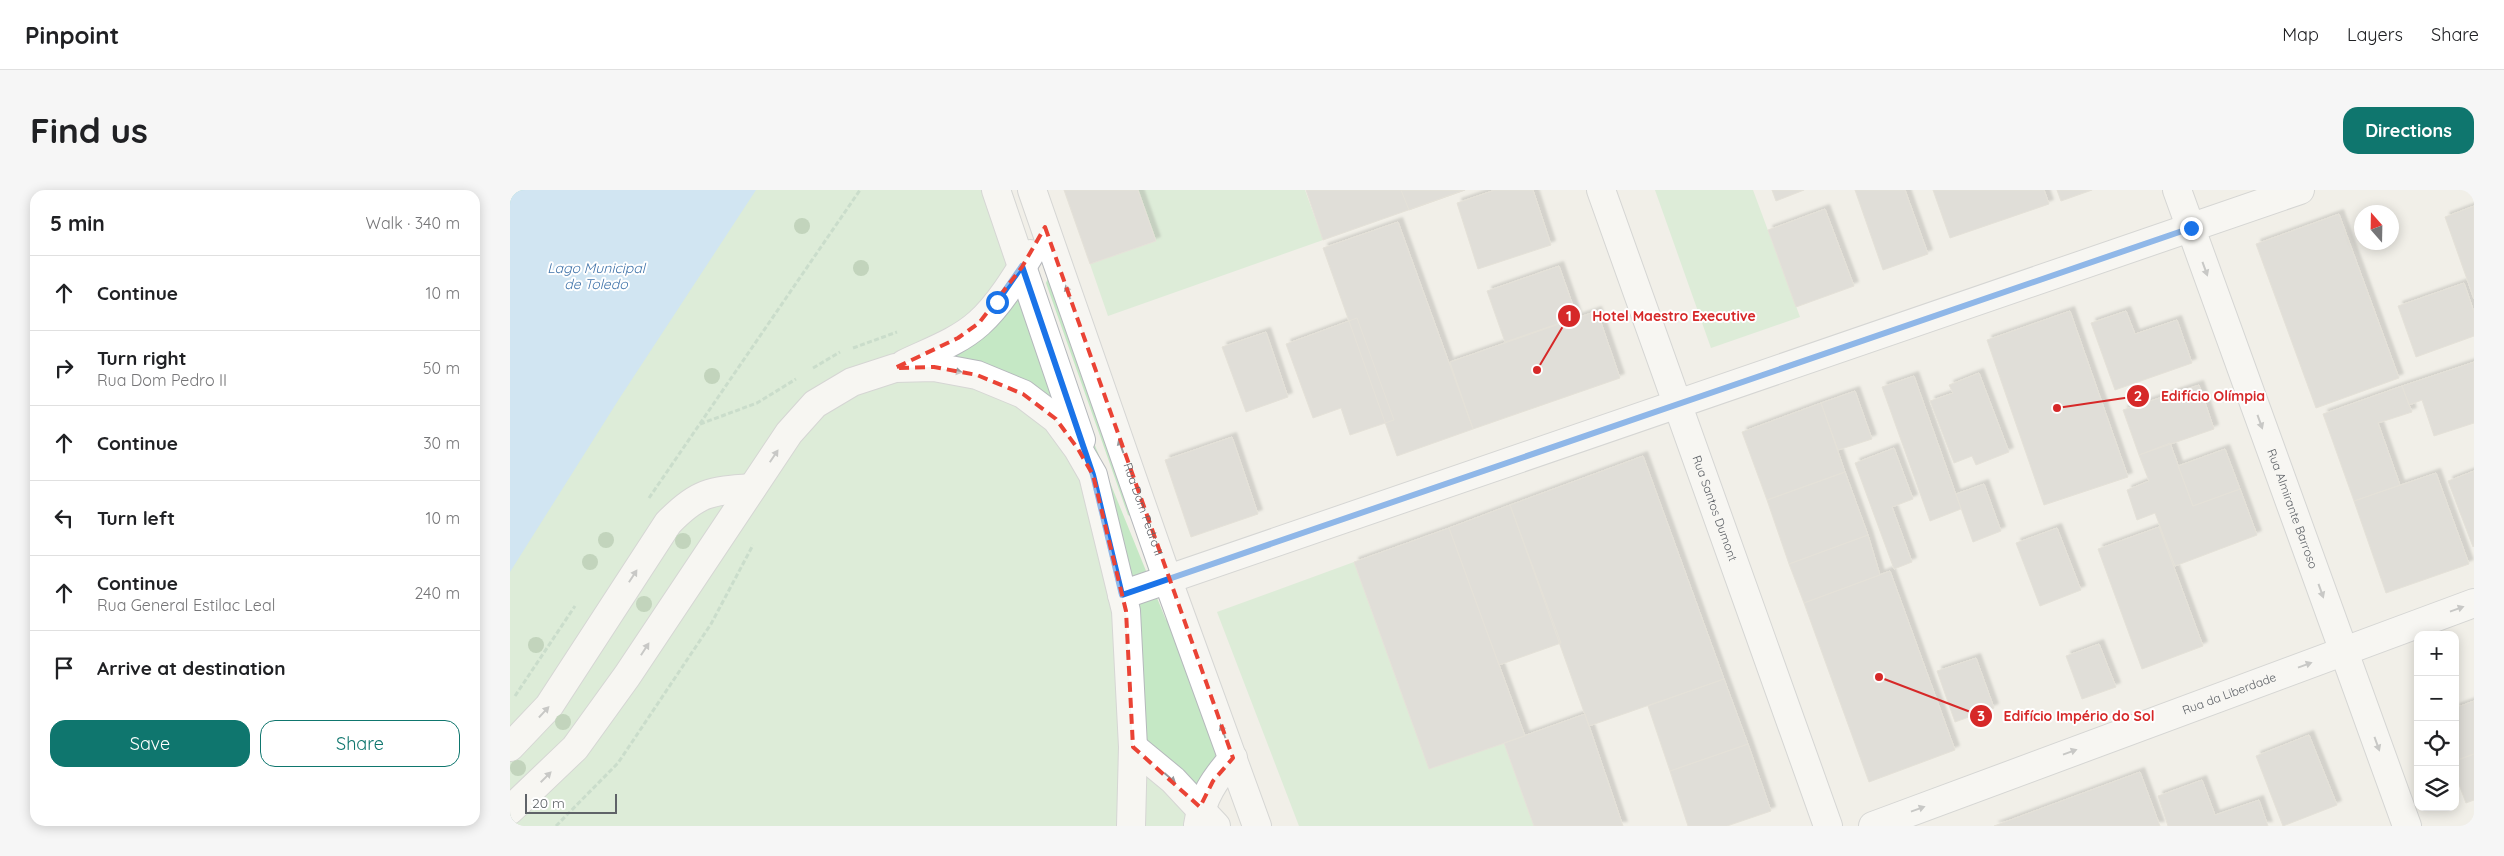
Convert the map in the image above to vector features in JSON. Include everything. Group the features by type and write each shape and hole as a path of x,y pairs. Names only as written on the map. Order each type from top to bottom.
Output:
{"street":[{"path":"996,190 1093,475 1126,611 1132,747 1131,826"},
{"name":"Rua Dom Pedro II","path":"1032,190 1167,578 1258,826"},
{"name":"Rua Santos Dumont","path":"1601,190 1828,826"},
{"name":"Rua Almirante Barroso","path":"2177,190 2407,826"},
{"path":"1122,595 2300,190"},
{"path":"510,810 575,748 627,676 789,433 815,404 852,382 896,368 958,338 979,323 1022,266 1045,227"},
{"path":"896,368 934,366 977,375 1023,394 1056,419 1078,449 1093,475"},
{"path":"510,747 550,706 668,523 685,505 699,496 718,490 752,488"},
{"name":"Rua da Liberdade","path":"1872,826 2474,602"},
{"path":"1132,747 1173,780 1205,820"},
{"path":"1205,820 1213,781 1233,758"}],"path":[{"path":"644,506 860,190"},
{"path":"850,349 903,330"},
{"path":"809,370 842,352"},
{"path":"699,424 757,403 801,376"},
{"path":"556,826 618,763 711,624 756,538"},
{"path":"510,703 577,605"}],"highlighted area":[{"path":"1045,227 1233,758 1213,781 1200,807 1133,747 1126,611 1093,475 1078,449 1056,419 1023,394 977,375 934,367 895,368 958,338 979,323 1022,267"}],"green space":[{"path":"510,190 991,190 1166,620 1172,621 1216,744 1212,826 510,826"},
{"path":"1138,190 1305,190 1323,240 1108,316 1090,264 1156,241"},
{"path":"1655,190 1753,190 1800,317 1711,348"},
{"path":"1048,278 1053,280 1134,518 1128,515 1046,283"},
{"path":"1354,562 1429,768 1504,743 1534,826 1299,826 1217,612"}],"water":[{"name":"Lago Municipal de Toledo","path":"510,190 756,190 619,399 510,572"}],"building":[{"path":"1064,190 1138,190 1156,241 1090,264"},
{"path":"1306,190 1465,190 1323,240"},
{"path":"1401,190 1465,190 1409,210"},
{"path":"1495,190 1533,190 1551,245 1478,269 1457,203"},
{"path":"1772,190 1804,190 1776,201"},
{"path":"1855,190 1905,190 1928,254 1883,270"},
{"path":"1933,190 2044,190 2049,204 1950,238"},
{"path":"2057,190 2092,190 2061,201"},
{"path":"2474,206 2474,299 2445,217"},
{"path":"1825,209 1854,286 1796,307 1768,230"},
{"path":"2339,214 2399,378 2316,408 2256,244"},
{"path":"1398,222 1473,429 1397,456 1323,248"},
{"path":"1559,266 1577,317 1505,342 1487,291"},
{"path":"2464,283 2474,312 2474,336 2416,357 2398,306"},
{"path":"1597,311 1620,378 1473,429 1450,362"},
{"path":"2070,311 2128,477 2044,505 1987,340"},
{"path":"2126,311 2135,334 2177,320 2192,363 2115,390 2091,323"},
{"path":"1357,318 1394,420 1350,435 1341,408 1313,418 1286,344"},
{"path":"1266,332 1288,397 1246,412 1222,347"},
{"path":"2474,362 2474,423 2434,436 2422,400 2409,405 2402,386"},
{"path":"1979,373 2009,452 1976,465 1972,456 1954,463 1930,401 1953,393 1949,385"},
{"path":"1914,376 1961,509 1930,521 1882,387"},
{"path":"2199,385 2214,429 2139,455 2123,410"},
{"path":"2402,386 2412,412 2378,423 2400,485 2354,501 2323,414"},
{"path":"1855,391 1872,439 1838,450 1821,403"},
{"path":"1821,403 1845,472 1767,500 1742,432"},
{"path":"1232,437 1258,514 1191,537 1165,460"},
{"path":"2170,443 2193,506 2240,489 2257,535 2175,566 2155,513 2137,520 2127,490 2149,481 2139,455"},
{"path":"1894,448 1913,499 1892,507 1912,562 1894,569 1855,463"},
{"path":"2225,449 2240,489 2193,506 2178,466"},
{"path":"1643,456 1724,679 1589,726 1510,505"},
{"path":"2474,471 2474,546 2473,547 2448,481"},
{"path":"1845,472 1868,535 1789,564 1767,500"},
{"path":"2436,473 2469,564 2386,593 2354,501"},
{"path":"1984,484 2001,531 1973,542 1956,494"},
{"path":"1510,505 1561,643 1499,665 1449,528"},
{"path":"2159,527 2203,646 2142,669 2098,549"},
{"path":"1449,528 1525,736 1429,769 1354,562"},
{"path":"2057,528 2081,590 2040,606 2016,543"},
{"path":"1868,535 1880,575 1804,603 1789,564"},
{"path":"1890,571 1955,750 1869,782 1804,603"},
{"path":"2099,644 2116,687 2082,699 2066,656"},
{"path":"1976,658 1994,708 1955,722 1937,671"},
{"path":"1724,679 1748,744 1670,771 1648,706"},
{"path":"2474,701 2474,754 2459,760 2459,721 2459,707"},
{"path":"1585,714 1623,826 1534,826 1504,743"},
{"path":"2309,735 2337,805 2283,826 2256,756"},
{"path":"1748,744 1771,811 1727,826 1688,826 1670,771"},
{"path":"2474,754 2474,800 2466,803 2459,785 2459,760"},
{"path":"2140,772 2160,826 1994,826"},
{"path":"2202,780 2215,815 2259,800 2268,826 2168,826 2158,796"}],"place":[{"name":"Hotel Maestro Executive","path":"1537,370"},
{"name":"Edifício Olímpia","path":"2057,408"},
{"name":"Edifício Império do Sol","path":"1879,677"}],"route":[{"path":"997,302 1022,266 1093,475 1122,595 2191,228"}]}
